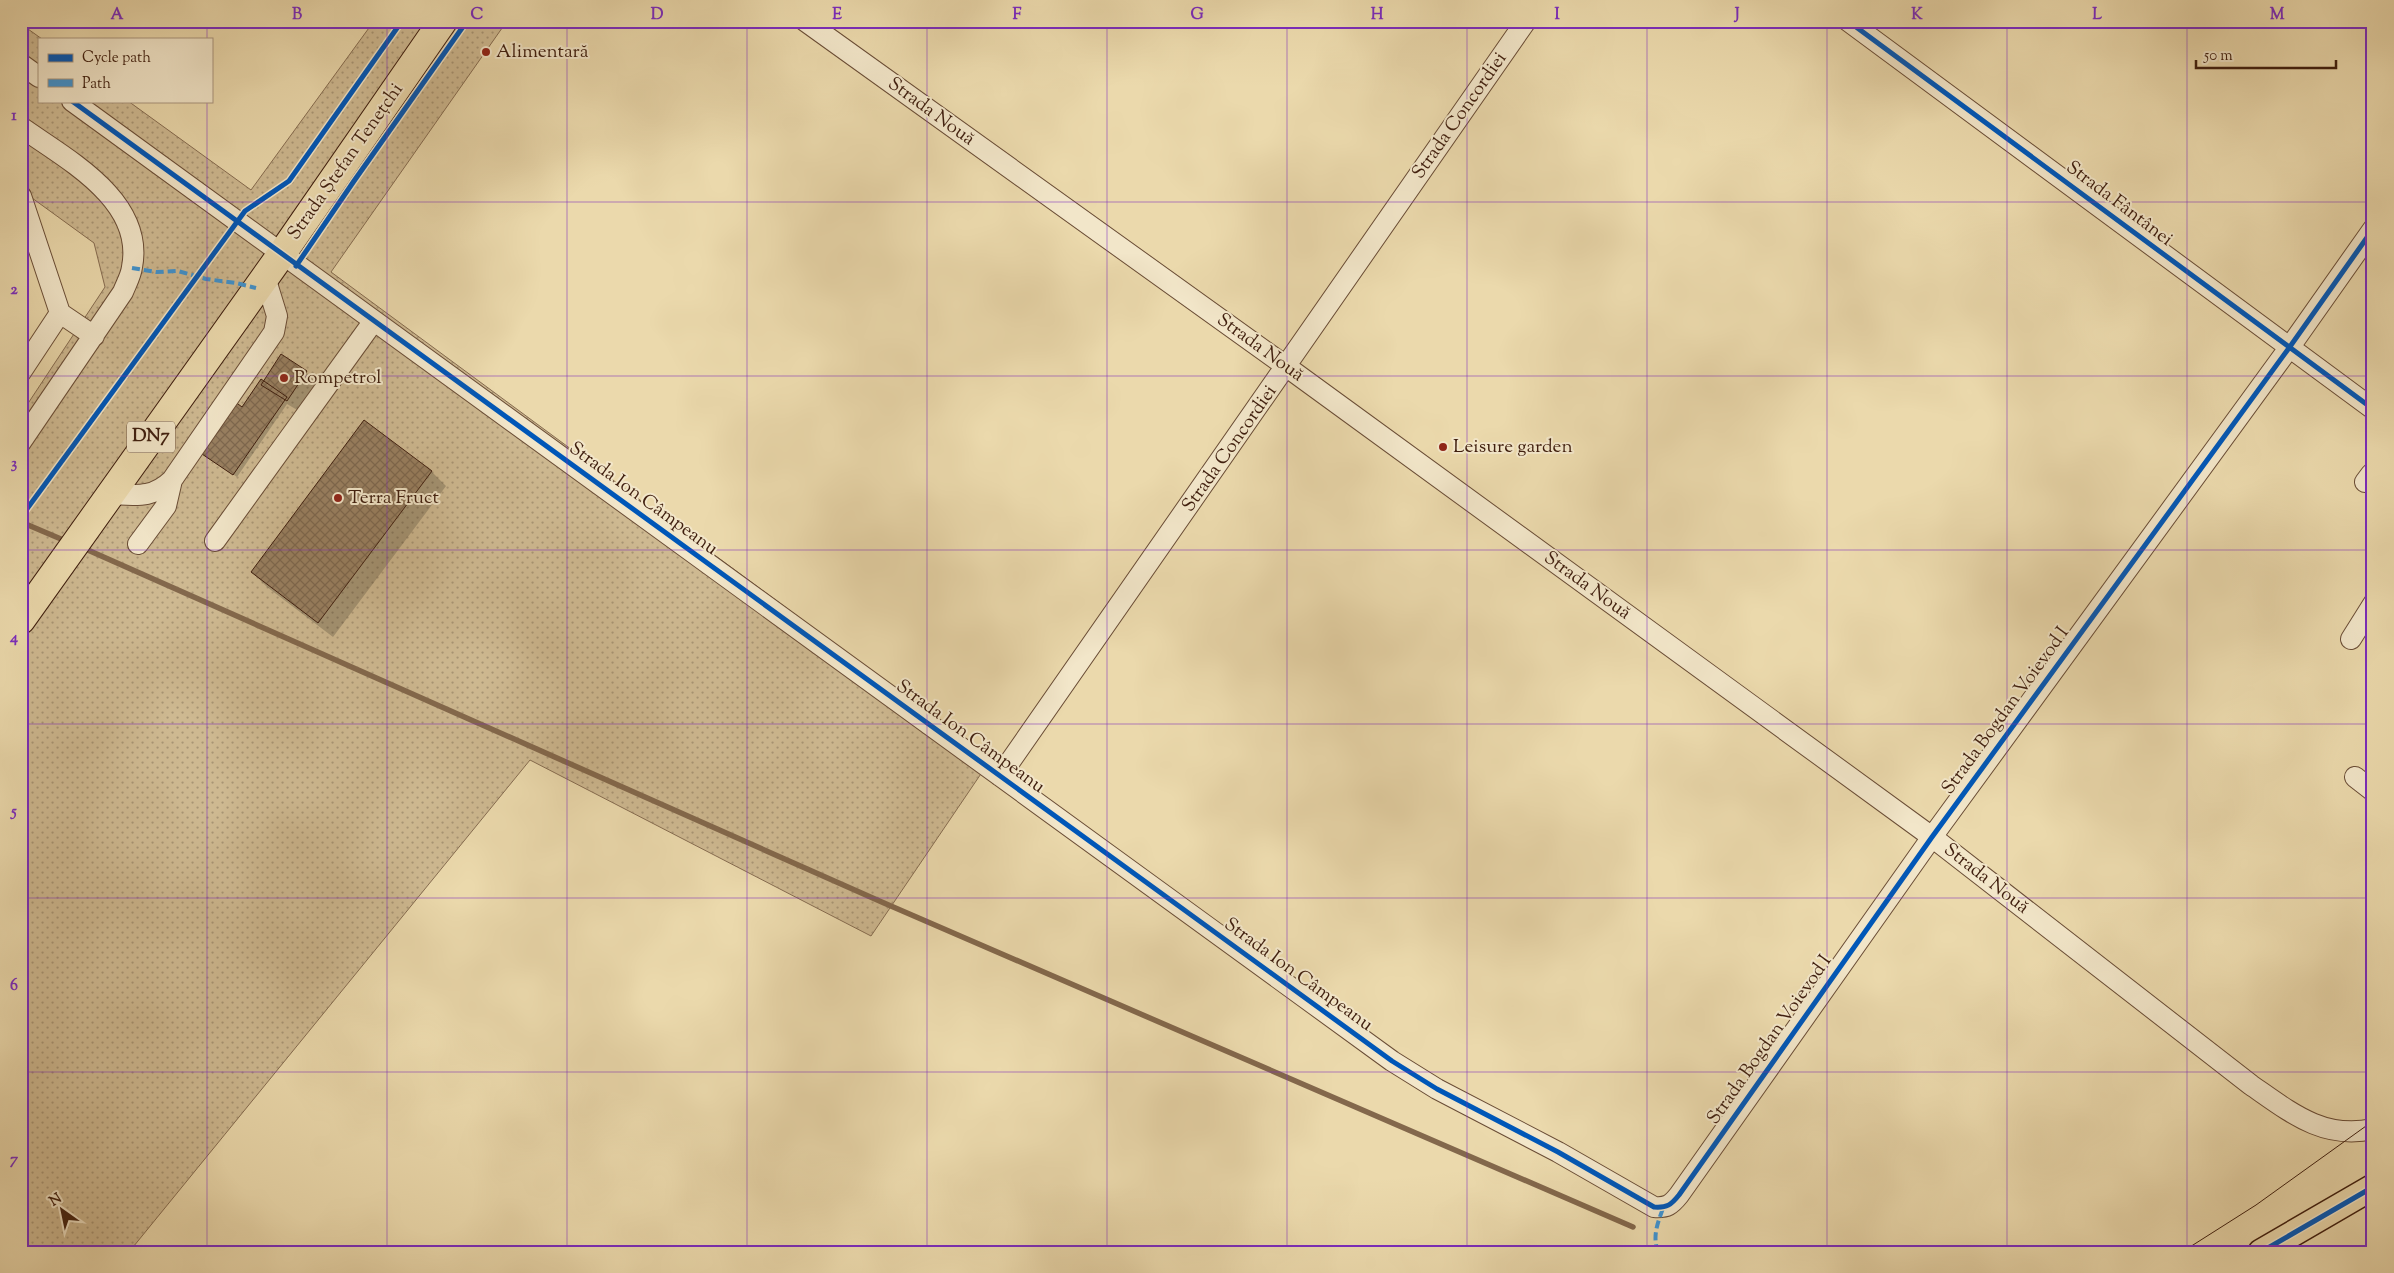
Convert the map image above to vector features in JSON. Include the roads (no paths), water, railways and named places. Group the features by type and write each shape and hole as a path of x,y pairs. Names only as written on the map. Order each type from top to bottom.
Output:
{"highway":[{"name":"Strada Ștefan Tenețchi","path":"21,620 281,255 443,21"}],"main road":[{"path":"2261,1252 2373,1186"}],"street":[{"name":"Strada Nouă","path":"805,21 1932,838 2230,1070 2288,1111 2332,1131 2357,1132 2373,1129"},
{"name":"Strada Concordiei","path":"1000,776 1526,21"},
{"name":"Strada Fântânei","path":"1848,21 2373,410"},
{"path":"21,64 38,76"},
{"name":"Strada Ion Câmpeanu","path":"73,102 373,322 1408,1072 1558,1152 1654,1207 1663,1208"},
{"path":"21,126 103,187 124,218 132,236 132,268 123,292 21,442"},
{"path":"21,196 60,313 94,336"},
{"name":"Strada Bogdan Voievod I","path":"1663,1208 1669,1206 1679,1195 1932,838 2289,348 2373,229"},
{"path":"110,494 146,495 164,488 172,480 274,332 277,316 265,277"},
{"path":"21,372 60,313"},
{"path":"215,541 373,322"},
{"path":"138,544 166,506 172,480"},
{"path":"2351,639 2373,604"},
{"path":"2355,777 2373,790"}],"waterway":[{"path":"21,522 68,542"},
{"path":"81,547 884,903 1633,1227"}],"tram line":[{"path":"2182,1252 2256,1205 2373,1121"}],"place":[{"name":"Alimentară","path":"486,52"},
{"name":"Rompetrol","path":"284,378"},
{"name":"Leisure garden","path":"1443,447"},
{"name":"Terra Fruct","path":"338,498"}]}
